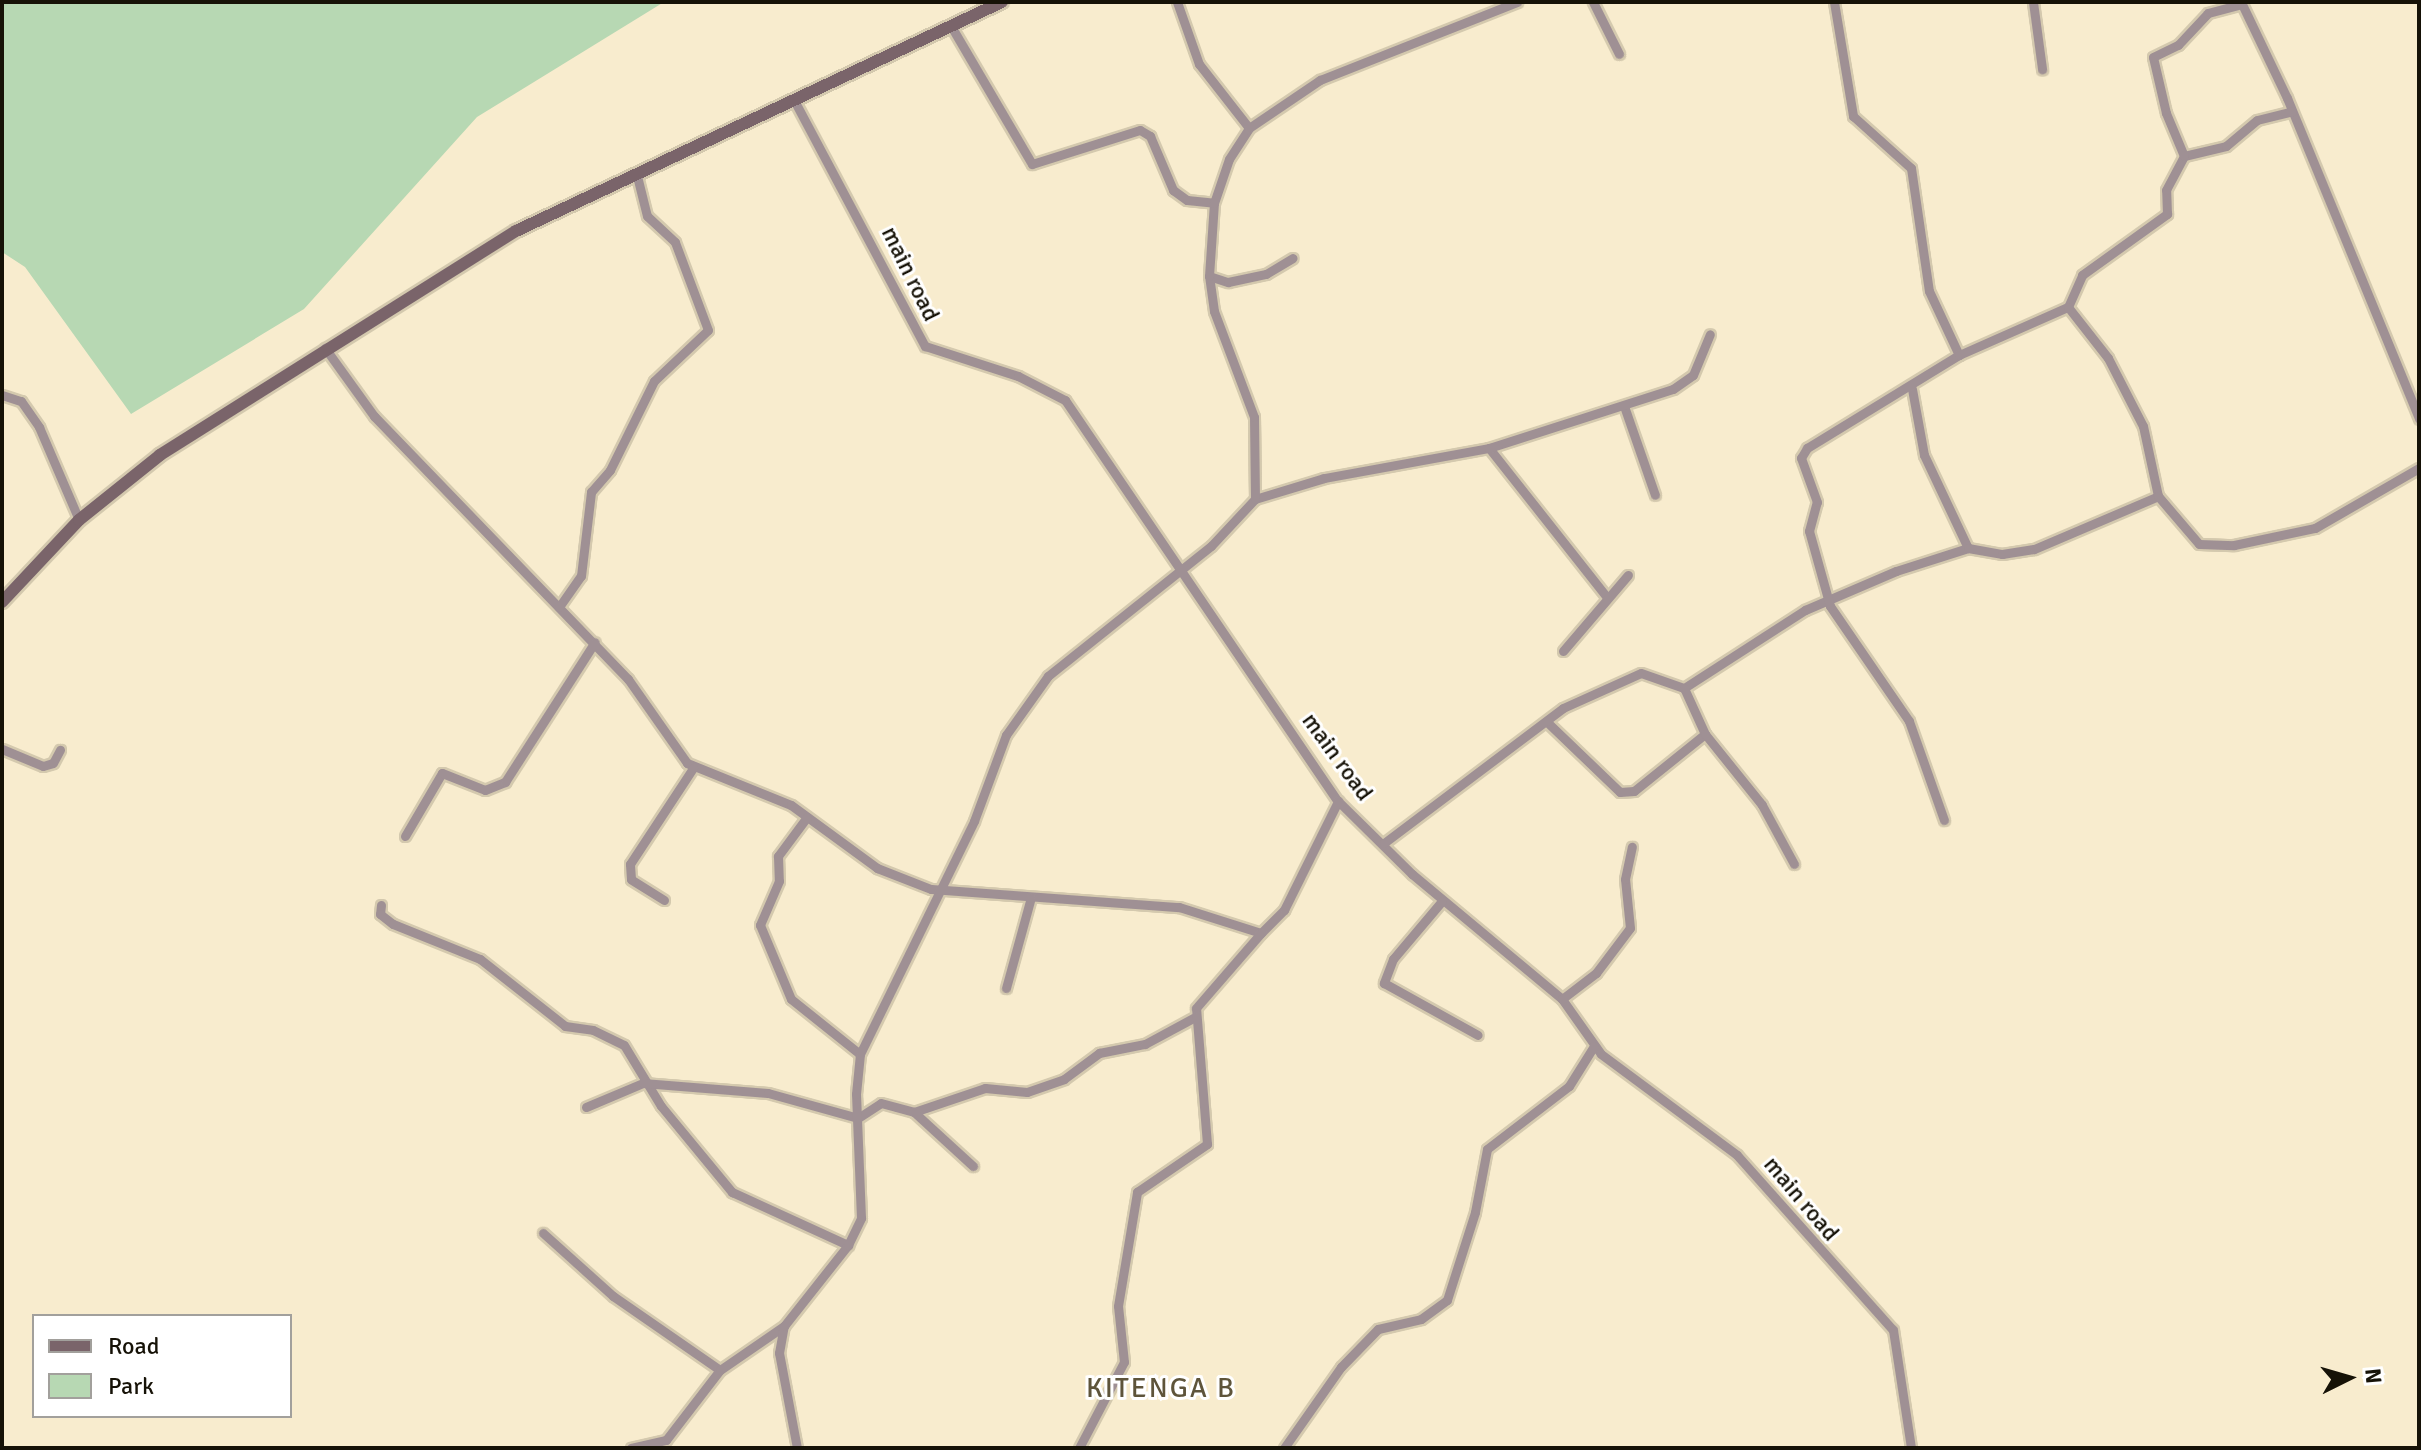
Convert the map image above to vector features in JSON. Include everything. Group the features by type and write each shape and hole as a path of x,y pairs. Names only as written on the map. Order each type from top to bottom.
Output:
{"main road":[{"path":"2,602 79,520 160,455 325,348 516,231 1002,2"}],"street":[{"path":"1177,2 1199,64 1249,128"},
{"path":"1255,499 1254,417 1214,311 1209,276 1214,203 1229,159 1249,128 1279,104 1363,59 1517,2"},
{"path":"1593,2 1619,54"},
{"path":"1834,2 1853,116 1911,168 1929,291 1959,355"},
{"path":"2033,2 2042,69"},
{"path":"2184,156 2166,113 2153,57 2178,45 2208,13 2241,3 2292,111 2419,419"},
{"path":"951,26 1032,164 1140,130 1150,136 1173,190 1187,200 1214,203"},
{"name":"main road","path":"794,100 925,346 1018,376 1065,400 1178,570 1244,656 1338,801 1442,901 1562,999 1594,1046 1737,1155 1786,1206 1833,1269 1893,1330 1911,1448"},
{"path":"1944,820 1909,721 1846,634 1830,599 1809,531 1815,494 1801,458 1872,405 1912,389 1959,355 2068,307 2082,275 2167,214 2166,190 2184,156 2226,146 2257,120 2292,111"},
{"path":"559,607 581,576 591,492 610,470 654,381 708,330 675,242 647,216 636,172"},
{"path":"1209,276 1228,282 1266,274 1293,258"},
{"path":"2068,307 2108,358 2143,426 2158,496 2195,541 2234,545 2315,528 2419,468"},
{"path":"631,1448 674,1433 720,1370 784,1326 848,1245 864,1196 858,1118 860,1054 942,889 1022,705 1048,676 1220,538 1255,499 1324,478 1489,448 1624,406 1693,375 1710,334"},
{"path":"325,348 374,416 595,642 693,768 779,799 867,863 942,889 1179,907 1261,933"},
{"path":"1912,389 1924,455 1968,548"},
{"path":"2,395 21,401 39,427 79,520"},
{"path":"1624,406 1655,495"},
{"path":"1489,448 1606,596"},
{"path":"1684,688 1830,599 1968,548 2002,554 2034,549 2158,496"},
{"path":"1563,651 1606,596 1628,575"},
{"path":"405,836 442,773 485,790 505,782 595,642"},
{"path":"1384,843 1547,722 1641,673 1684,688 1705,734 1762,805 1794,864"},
{"path":"1547,722 1620,792 1634,791 1705,734"},
{"path":"2,749 43,766 53,763 60,750"},
{"path":"664,900 629,877 630,864 693,768"},
{"path":"914,1112 985,1088 1027,1092 1064,1079 1099,1053 1145,1044 1193,1018 1222,972 1284,910 1338,801"},
{"path":"807,817 778,856 779,881 760,925 796,1006 860,1054"},
{"path":"1562,999 1596,973 1630,928 1625,879 1632,847"},
{"path":"1006,988 1031,897"},
{"path":"1442,901 1393,959 1384,983 1478,1035"},
{"path":"381,905 380,914 393,924 480,959 565,1026 593,1030 624,1045 732,1192 848,1245"},
{"path":"1079,1448 1124,1362 1118,1306 1137,1192 1207,1144 1207,1085 1193,1018"},
{"path":"1284,1448 1367,1338 1388,1324 1437,1313 1447,1300 1475,1212 1487,1149 1569,1086 1594,1046"},
{"path":"586,1107 633,1084 649,1083 768,1093 858,1118 881,1103 914,1112 973,1166"},
{"path":"543,1233 613,1296 720,1370"},
{"path":"784,1326 781,1386 797,1448"}],"green space":[{"path":"2,2 664,2 477,117 304,309 131,414 25,267 2,252"}],"district":[{"name":"KITENGA B","path":"1161,1388"}]}
